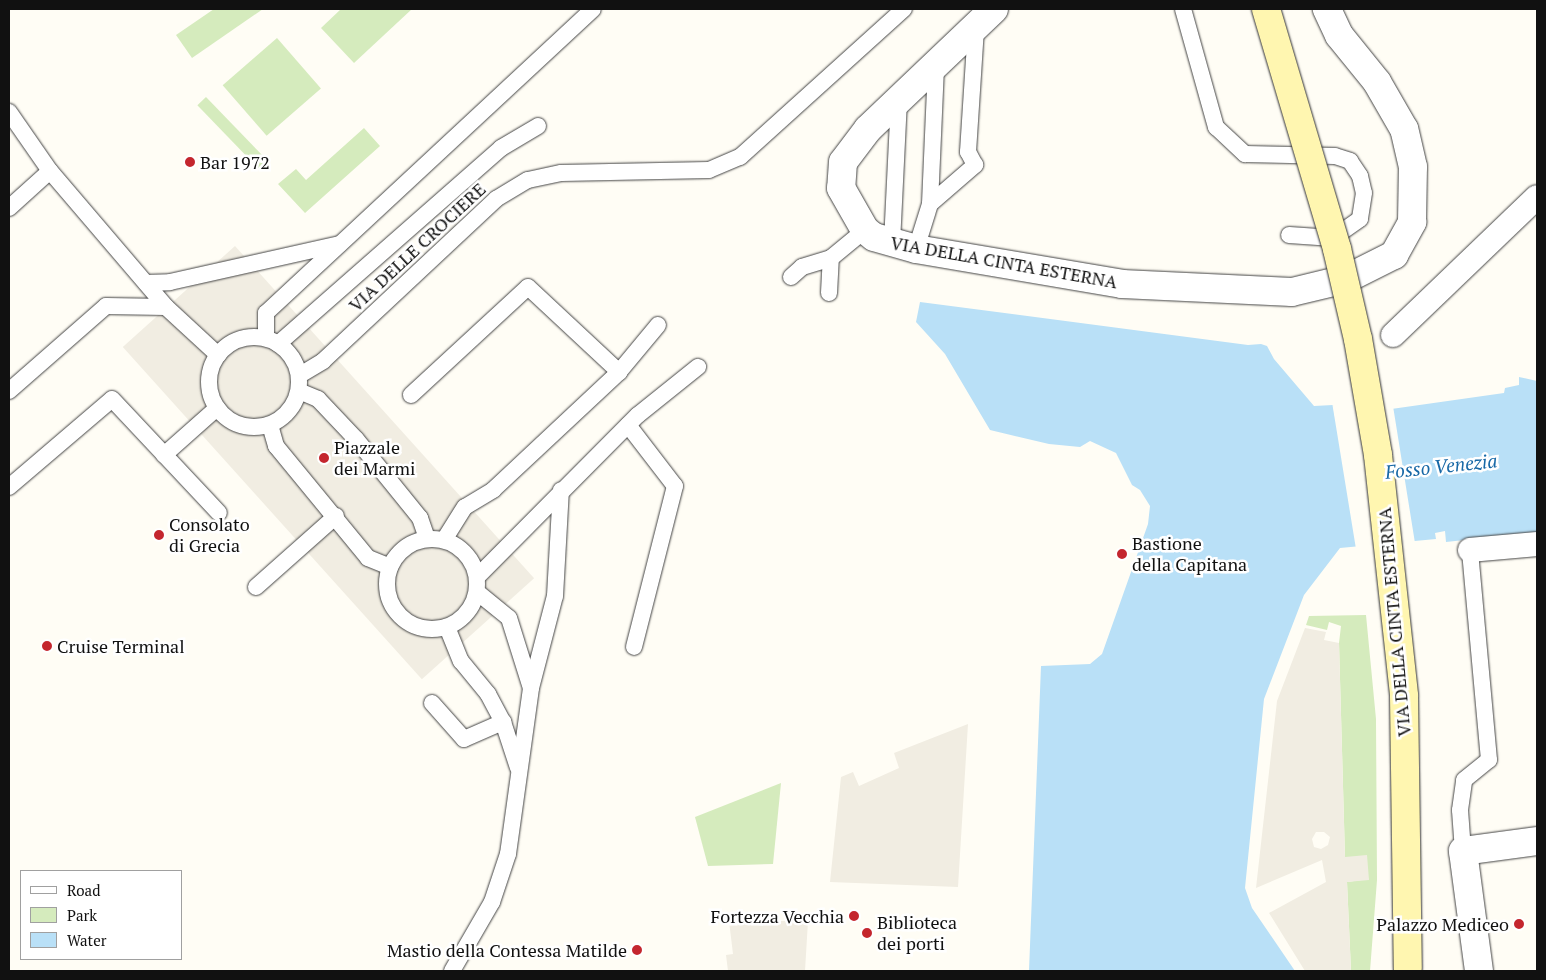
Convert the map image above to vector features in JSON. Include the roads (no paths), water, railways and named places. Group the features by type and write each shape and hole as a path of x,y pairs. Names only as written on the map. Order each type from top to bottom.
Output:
{"main road":[{"name":"VIA DELLA CINTA ESTERNA","path":"1266,9 1337,249 1358,339 1378,455 1404,696 1408,968"}],"street":[{"name":"VIA DELLA CINTA ESTERNA","path":"864,230 904,246 1122,284 1292,292 1346,279 1394,255 1412,222 1414,180 1409,143 1397,114 1377,82 1339,35 1327,9"},
{"path":"864,230 842,188 843,162 868,129 985,18"},
{"path":"1394,335 1537,197"},
{"path":"1470,550 1537,544"},
{"path":"1479,971 1463,851 1537,841"}],"lane":[{"path":"272,341 266,313 593,9"},
{"name":"VIA DELLE CROCIERE","path":"300,383 496,199 528,180 561,173 709,170 740,157 904,9"},
{"path":"1183,9 1216,127 1245,154 1334,156 1350,161 1360,176 1364,193 1360,220 1333,238 1289,235"},
{"path":"904,246 930,204 975,165 968,152 985,18"},
{"path":"930,204 936,65"},
{"path":"899,99 904,246"},
{"path":"9,112 50,171 146,284 166,307 218,355"},
{"path":"272,341 501,148 538,126"},
{"path":"9,208 50,171"},
{"path":"791,277 802,267 831,258 864,230"},
{"path":"146,284 170,282 340,244"},
{"path":"829,293 831,258"},
{"path":"411,395 528,286 619,372"},
{"path":"9,391 106,306 166,307"},
{"path":"658,325 619,372 494,490 465,507 436,539 404,547 390,567 387,582 395,610 418,627 447,627 461,619 471,606 477,584 561,490 628,425 698,367"},
{"path":"300,383 294,405 284,417 270,425 241,426 217,408 209,382 218,355 239,340 272,341 289,352 300,383 356,439 436,539 466,554 477,584 509,618 531,688"},
{"path":"9,487 112,399 218,513"},
{"path":"164,455 217,408"},
{"path":"270,425 276,446 336,516 368,558 390,567"},
{"path":"628,425 675,486 634,647"},
{"path":"452,971 492,902 508,854 531,688 555,596 561,490"},
{"path":"256,587 336,516"},
{"path":"1463,851 1460,810 1464,780 1489,760 1470,550"},
{"path":"447,627 461,661 488,694 503,722 520,772"},
{"path":"432,704 464,740 503,722"}],"water":[{"name":"Fosso Venezia","path":"920,302 1248,345 1261,344 1267,346 1274,359 1314,406 1333,405 1335,417 1504,393 1505,388 1519,385 1519,377 1537,381 1537,532 1446,542 1445,531 1435,533 1436,539 1340,548 1304,595 1264,699 1245,888 1252,908 1295,971 1029,971 1041,666 1090,664 1102,654 1148,524 1150,506 1140,490 1132,485 1116,453 1090,441 1080,447 1049,444 990,430 945,354 916,322"}],"place":[{"name":"Bar 1972","path":"190,162"},
{"name":"Piazzale dei Marmi","path":"324,458"},
{"name":"Consolato di Grecia","path":"159,535"},
{"name":"Bastione della Capitana","path":"1122,554"},
{"name":"Cruise Terminal","path":"47,646"},
{"name":"Fortezza Vecchia","path":"854,916"},
{"name":"Palazzo Mediceo","path":"1519,924"},
{"name":"Biblioteca dei porti","path":"867,933"},
{"name":"Mastio della Contessa Matilde","path":"637,950"}]}
